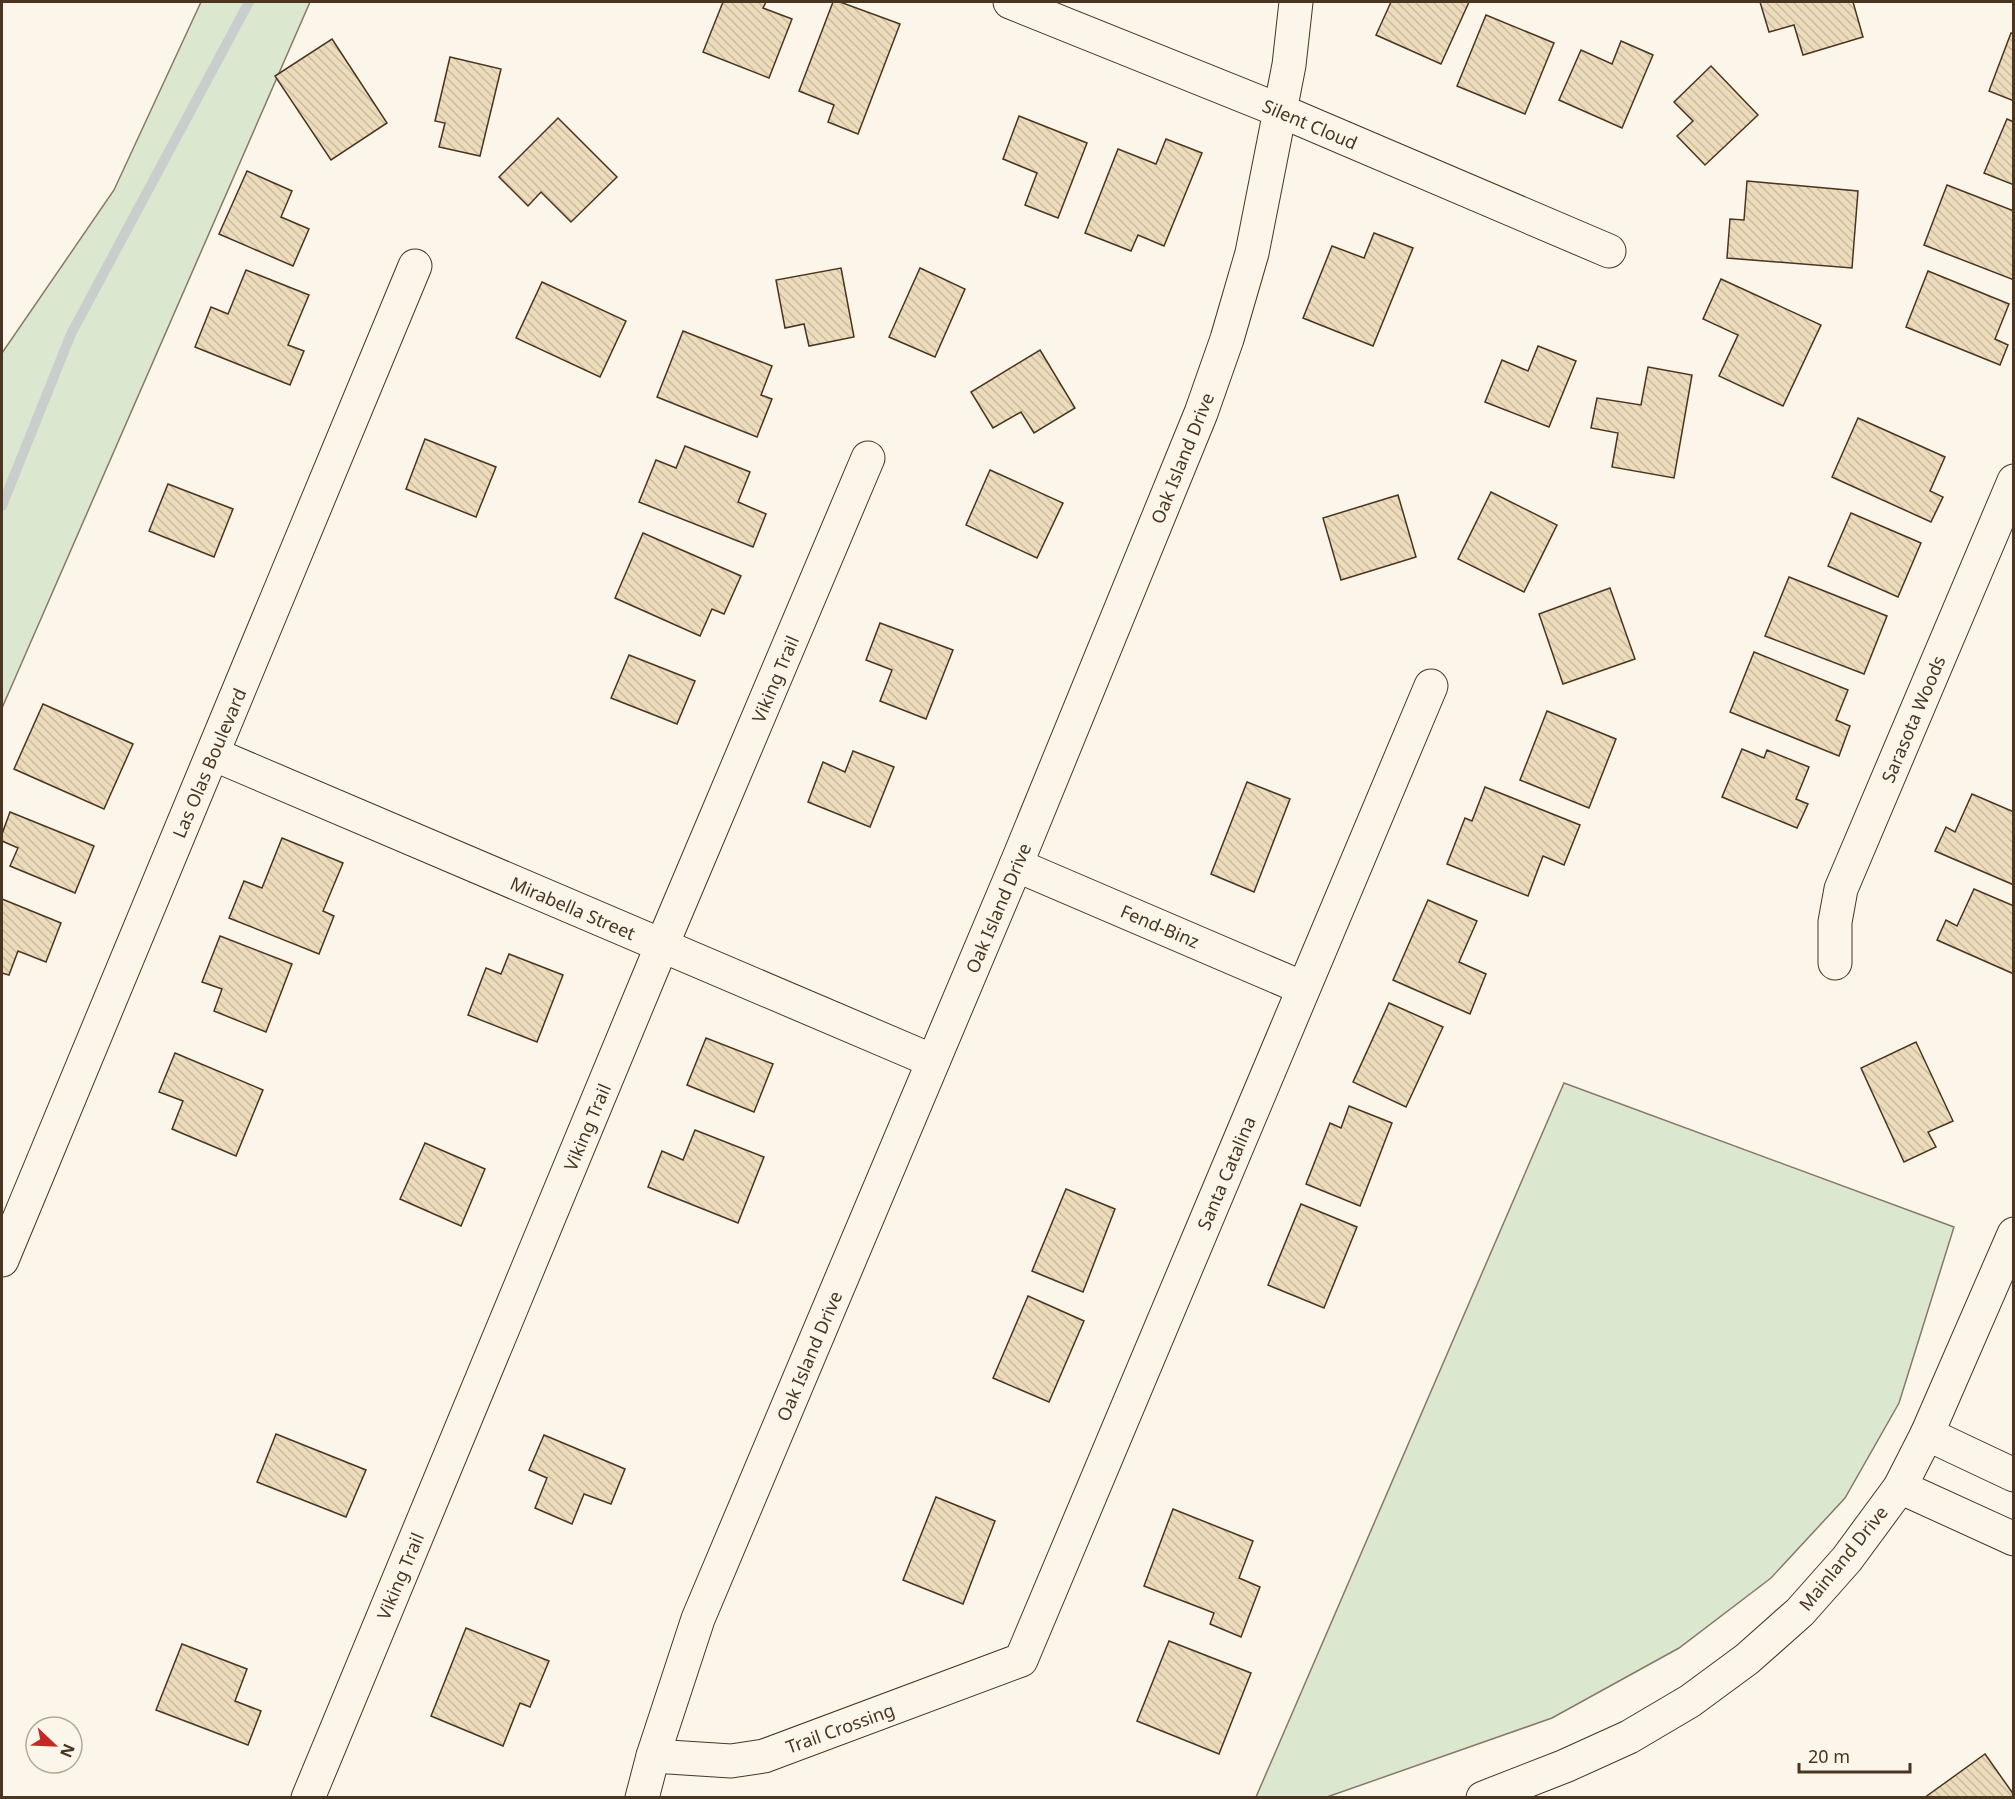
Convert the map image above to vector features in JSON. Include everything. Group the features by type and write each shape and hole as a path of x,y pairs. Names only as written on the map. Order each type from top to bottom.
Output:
{"street":[{"name":"Silent Cloud","path":"1010,2 1281,111 1609,251"},
{"name":"Oak Island Drive","path":"642,1797 653,1756 698,1619 1016,865 1201,413 1227,339 1252,253 1281,111 1296,2"},
{"name":"Las Olas Boulevard","path":"2,1260 415,266"},
{"name":"Viking Trail","path":"308,1797 662,945 868,458"},
{"name":"Sarasota Woods","path":"1835,963 1835,922 1841,889 2005,522 2013,481"},
{"name":"Santa Catalina","path":"1022,1660 1431,686"},
{"name":"Mirabella Street","path":"213,754 933,1061"},
{"name":"Fend-Binz","path":"1016,865 1303,988"},
{"name":"Mainland Drive","path":"1484,1797 1565,1766 1629,1737 1690,1701 1747,1659 1800,1612 1847,1560 1900,1486 1927,1434 2013,1234"},
{"path":"1927,1434 2013,1474"},
{"path":"1900,1486 2013,1539"},
{"name":"Trail Crossing","path":"653,1756 731,1761 764,1756 1022,1660"}],"green space":[{"path":"201,2 310,2 2,708 2,353 114,190"},
{"path":"1564,1083 1954,1227 1899,1403 1845,1498 1771,1578 1679,1648 1552,1718 1327,1797 1256,1797"}],"building":[{"path":"723,2 766,2 763,8 792,19 769,78 703,52"},
{"path":"833,2 840,2 900,24 858,134 828,122 834,105 799,91"},
{"path":"1391,2 1469,2 1441,64 1376,35"},
{"path":"1760,2 1853,2 1863,37 1803,55 1794,25 1769,32"},
{"path":"1486,15 1554,43 1525,114 1457,86"},
{"path":"2011,33 2014,34 2014,101 1989,91"},
{"path":"332,39 387,123 331,160 275,76"},
{"path":"1621,41 1653,55 1622,128 1559,100 1581,50 1612,64"},
{"path":"450,57 501,69 480,156 439,147 445,123 435,121"},
{"path":"1711,66 1758,115 1705,165 1677,136 1693,121 1674,102"},
{"path":"1019,116 1087,143 1058,218 1025,205 1037,173 1003,159"},
{"path":"558,118 617,177 571,222 541,192 528,206 499,177"},
{"path":"2007,119 2014,122 2014,185 1984,173"},
{"path":"1166,139 1202,153 1164,246 1138,235 1131,251 1085,233 1118,149 1156,164"},
{"path":"247,171 292,191 281,217 309,229 293,266 219,234"},
{"path":"1747,181 1858,191 1852,268 1727,258 1730,219 1744,220"},
{"path":"1947,185 2014,211 2014,280 1924,245"},
{"path":"1374,233 1413,248 1373,346 1303,318 1332,246 1364,258"},
{"path":"841,268 854,337 809,346 804,324 785,328 776,280"},
{"path":"920,268 965,289 935,357 889,337"},
{"path":"246,270 309,295 288,345 304,351 290,385 195,347 211,307 228,314"},
{"path":"1928,271 2009,304 1995,339 2008,345 2000,365 1906,327"},
{"path":"1721,279 1821,325 1783,406 1719,376 1738,335 1703,319"},
{"path":"542,282 626,321 600,377 516,338"},
{"path":"683,331 772,366 761,395 772,399 757,437 657,397"},
{"path":"1538,346 1576,361 1549,427 1485,402 1502,360 1528,371"},
{"path":"1040,350 1075,408 1034,433 1021,412 993,428 971,392"},
{"path":"1648,367 1692,375 1674,478 1612,467 1618,433 1591,428 1597,398 1641,405"},
{"path":"1858,418 1945,457 1930,491 1943,497 1931,522 1832,477"},
{"path":"425,439 496,467 476,517 406,489"},
{"path":"685,446 750,472 738,502 766,514 753,547 639,502 656,460 676,468"},
{"path":"990,470 1063,503 1037,558 966,525"},
{"path":"168,484 233,509 214,557 149,531"},
{"path":"1491,492 1557,525 1524,592 1458,559"},
{"path":"1398,495 1416,557 1341,580 1323,518"},
{"path":"1851,513 1921,543 1898,597 1828,566"},
{"path":"643,533 741,576 724,614 712,609 700,636 615,598"},
{"path":"1789,577 1887,616 1864,674 1765,636"},
{"path":"1610,588 1635,659 1563,684 1539,614"},
{"path":"880,623 953,650 926,719 880,701 892,670 866,660"},
{"path":"1754,652 1848,690 1836,720 1850,726 1839,756 1730,712"},
{"path":"629,655 695,681 677,724 611,698"},
{"path":"43,704 133,744 104,809 14,769"},
{"path":"1547,711 1616,739 1589,808 1520,780"},
{"path":"1742,749 1764,758 1767,750 1809,767 1796,799 1808,804 1797,828 1722,797"},
{"path":"853,751 894,767 870,827 808,802 823,762 845,772"},
{"path":"1247,782 1290,799 1254,892 1211,874"},
{"path":"1485,787 1580,825 1564,865 1543,856 1528,896 1447,864 1465,818 1472,821"},
{"path":"1972,794 2014,812 2014,885 1935,851 1946,827 1955,832"},
{"path":"10,812 94,846 75,893 10,866 18,848 2,841 2,834"},
{"path":"282,838 343,863 323,911 334,916 319,954 229,918 244,881 262,888"},
{"path":"1974,889 2014,906 2014,974 1937,940 1946,920 1957,926"},
{"path":"2,899 61,923 46,962 18,951 9,975 2,973"},
{"path":"1428,900 1477,921 1459,962 1486,974 1470,1014 1393,980"},
{"path":"220,936 292,964 266,1032 214,1011 222,989 202,982"},
{"path":"509,954 563,975 537,1042 468,1015 486,968 501,974"},
{"path":"1389,1003 1443,1027 1406,1107 1353,1082"},
{"path":"706,1038 773,1064 754,1112 687,1085"},
{"path":"1916,1042 1953,1121 1928,1132 1936,1147 1904,1162 1861,1068"},
{"path":"175,1053 263,1090 236,1156 172,1129 183,1101 159,1092"},
{"path":"1349,1106 1392,1123 1360,1206 1306,1184 1330,1123 1341,1128"},
{"path":"695,1130 764,1157 738,1223 648,1187 662,1151 683,1160"},
{"path":"425,1143 485,1169 461,1226 400,1199"},
{"path":"1066,1189 1115,1209 1083,1292 1032,1271"},
{"path":"1301,1204 1357,1227 1324,1308 1268,1285"},
{"path":"1028,1296 1084,1321 1049,1402 993,1378"},
{"path":"276,1434 366,1470 346,1517 257,1482"},
{"path":"544,1435 625,1469 611,1504 584,1494 572,1524 535,1508 547,1478 529,1470"},
{"path":"936,1497 995,1521 963,1604 903,1580"},
{"path":"1173,1509 1253,1541 1239,1578 1260,1587 1241,1637 1210,1624 1214,1613 1144,1586"},
{"path":"466,1628 549,1661 530,1707 520,1703 503,1746 431,1716"},
{"path":"1169,1641 1251,1673 1219,1754 1137,1721"},
{"path":"182,1644 247,1669 235,1701 261,1711 248,1745 156,1710"},
{"path":"1985,1754 2014,1798 1924,1798"}],"waterway":[{"path":"2,506 71,334 249,2"}]}
